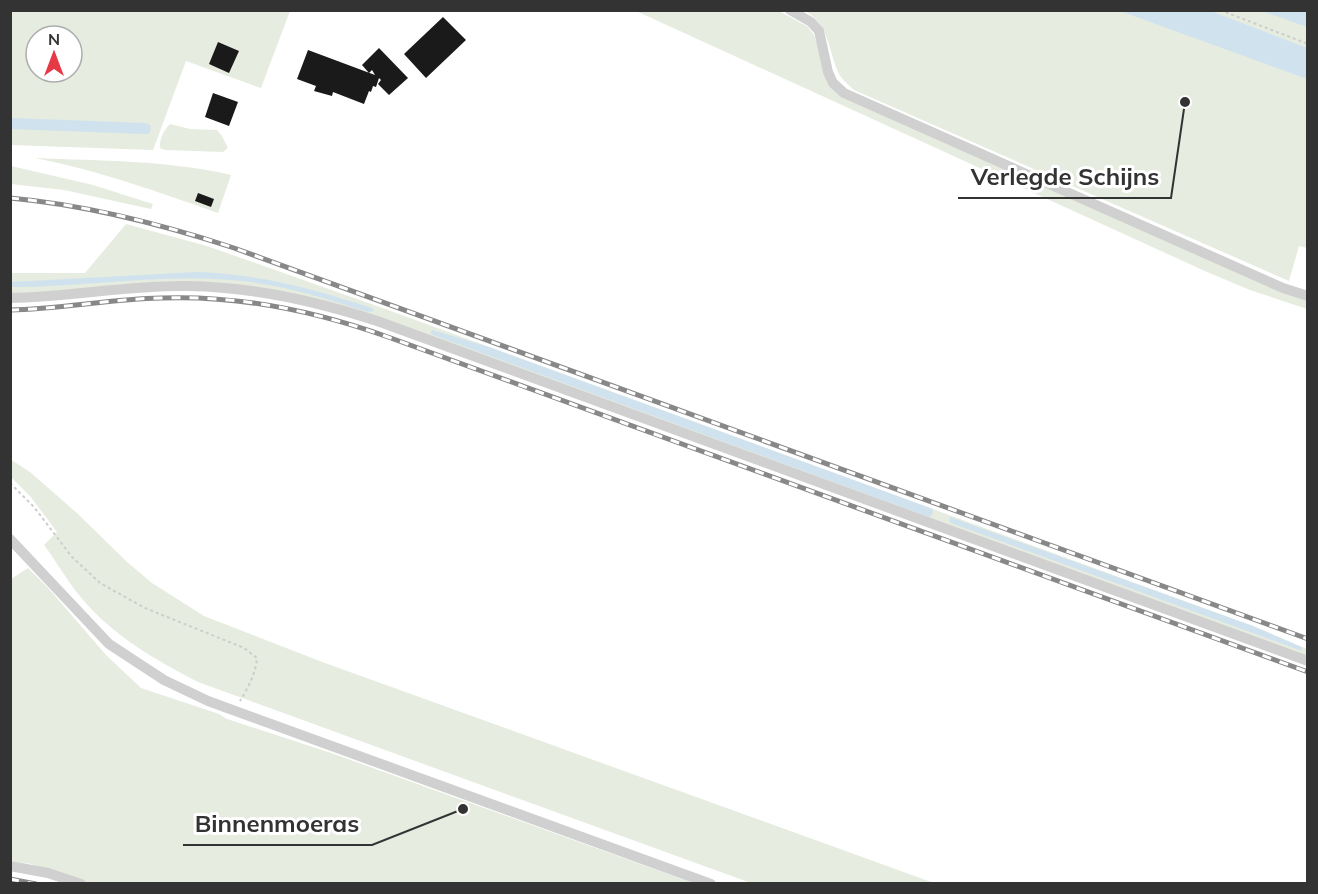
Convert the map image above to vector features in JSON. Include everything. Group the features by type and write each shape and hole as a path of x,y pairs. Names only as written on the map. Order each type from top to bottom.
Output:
{"street":[{"path":"790,10 811,22 819,31 828,72 833,83 844,93 1283,288 1308,296"},
{"path":"10,298 188,286 253,291 340,309 1308,661"},
{"path":"10,539 109,644 165,680 208,701 711,884"},
{"path":"10,866 48,873 81,884"}],"path":[{"path":"1220,10 1308,44"},
{"path":"10,483 34,507 72,556 100,583 145,608 253,653 257,658 252,678 246,692 233,710"}],"shaded area":[{"path":"10,11 290,11 261,88 186,61 153,150 11,145"},
{"path":"636,11 779,11 808,27 814,35 831,85 1307,300 1307,309 1250,290 1207,272"},
{"path":"805,11 1307,11 1307,248 1299,246 1289,281 854,90 838,72 827,38 819,23"},
{"path":"170,124 190,129 217,130 228,148 223,152 160,148 162,135"},
{"path":"35,158 182,166 231,175 218,213 105,175"},
{"path":"11,166 93,185 153,204 151,209 64,190 11,184"},
{"path":"126,224 207,246 388,310 1253,626 1307,649 1307,657 365,313 206,283 11,294 10,273 85,273"},
{"path":"10,459 30,472 77,513 152,583 204,616 325,663 934,883 751,883 198,682 149,655 119,634 104,622 79,595 44,545 57,532 30,496 11,477"},
{"path":"28,568 106,655 141,688 334,754 693,883 91,884 31,864 11,861 11,579"}],"water":[{"path":"1208,10 1307,48 1307,79 1120,11"},
{"path":"1262,11 1307,11 1307,27"},
{"path":"11,118 145,123 150,125 151,130 145,134 11,129"},
{"path":"197,272 264,279 350,301 372,308 374,311 368,312 283,288 230,280 175,279 11,287 11,282"},
{"path":"432,330 489,347 933,509 932,515 929,517 433,335 430,333"},
{"path":"950,517 1253,626 1301,647 1302,651 951,523"}],"building":[{"path":"443,17 466,40 426,78 404,54"},
{"path":"218,42 239,51 229,73 209,64"},
{"path":"379,48 408,78 389,95 378,84 381,80 379,78 376,87 373,86 371,92 369,91 364,104 333,92 332,96 314,91 316,86 297,79 308,50 369,73 362,65"},
{"path":"213,93 238,102 229,126 205,117"},
{"path":"198,193 214,199 211,207 195,201"}],"railway":[{"path":"10,198 67,205 124,217 234,248 1308,639"},
{"path":"10,310 142,299 190,298 248,302 305,312 388,337 1308,672"},
{"path":"10,879 36,884"}],"place":[{"name":"Verlegde Schijns","path":"1185,102"},
{"name":"Binnenmoeras","path":"463,809"}]}
